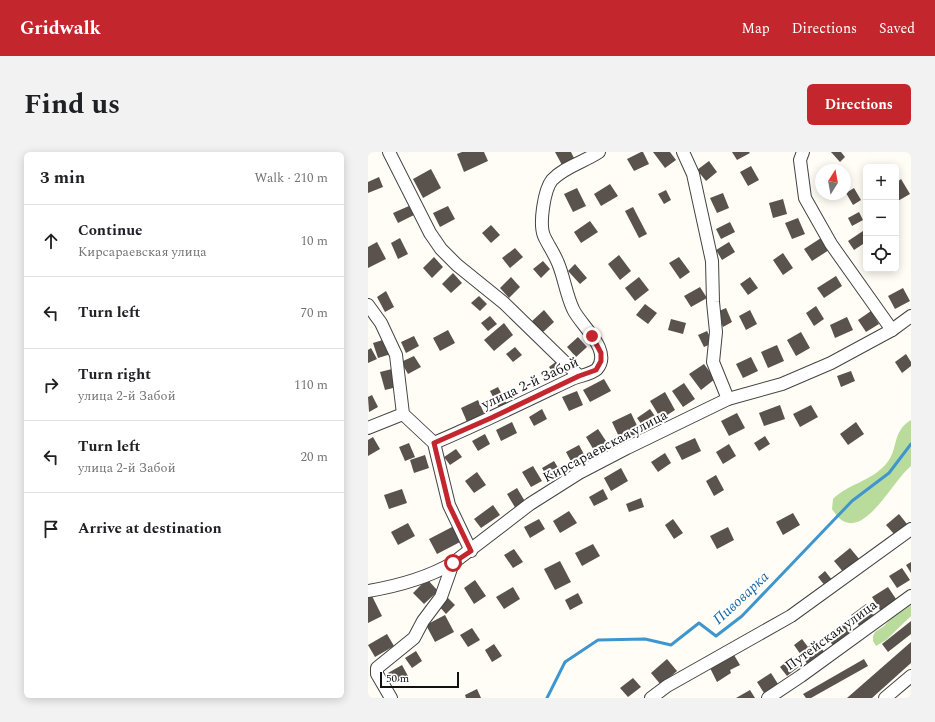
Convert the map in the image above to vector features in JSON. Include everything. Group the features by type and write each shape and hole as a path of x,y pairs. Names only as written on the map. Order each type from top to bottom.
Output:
{"street":[{"path":"389,152 427,227 442,249 457,265 504,303 579,376"},
{"name":"улица 2-й Забой","path":"434,443 491,418 579,376 596,370 601,361 601,353 592,336 573,309 558,262 543,234 541,224 546,193 551,181 564,171 599,152"},
{"path":"683,152 693,174 712,261 713,302 716,332 713,362 728,399"},
{"path":"803,152 800,160 806,198 832,244 892,330"},
{"path":"368,305 381,323 396,355 403,414 434,443 449,505 471,551"},
{"name":"Кирсараевская улица","path":"368,591 390,587 435,574 471,551 530,504 579,473 728,399 782,384 831,363 892,330 911,316"},
{"path":"368,428 403,414"},
{"path":"651,698 667,686 791,616 911,529"},
{"path":"391,698 377,674 377,668 414,638 423,621 441,597 453,563"},
{"name":"Путейская улица","path":"768,698 802,676 911,596"},
{"path":"885,698 911,676"}],"green space":[{"path":"911,420 911,466 882,501 866,517 857,522 849,523 841,520 832,509 833,499 845,490 873,475 886,464 893,453 900,430"},
{"path":"911,602 911,616 886,640 876,646 873,641 875,632 884,626 897,612"}],"building":[{"path":"462,152 484,152 488,161 464,172 457,154"},
{"path":"555,152 571,152 574,158 562,165"},
{"path":"643,152 649,164 634,171 627,159"},
{"path":"653,152 670,152 676,160 665,168"},
{"path":"732,152 749,152 750,153 737,160"},
{"path":"831,152 841,152 845,157 840,162"},
{"path":"709,161 717,172 706,181 697,170"},
{"path":"751,166 759,180 748,186 740,172"},
{"path":"431,169 441,188 423,198 413,179"},
{"path":"379,177 383,187 368,193 368,182"},
{"path":"901,179 910,194 899,200 899,200 899,181"},
{"path":"610,184 618,196 601,206 594,194"},
{"path":"577,188 586,206 573,212 564,194"},
{"path":"854,188 861,200 853,205 850,200 851,190"},
{"path":"666,190 671,200 664,204 658,194"},
{"path":"723,193 729,208 717,213 710,198"},
{"path":"783,199 787,214 773,218 769,203"},
{"path":"409,206 414,215 398,223 393,213"},
{"path":"448,206 455,219 440,227 433,213"},
{"path":"633,207 647,234 639,238 625,211"},
{"path":"859,212 863,220 852,226 848,218"},
{"path":"798,218 805,234 792,239 785,223"},
{"path":"590,221 598,232 581,243 574,232"},
{"path":"730,222 735,232 721,239 716,229"},
{"path":"491,225 500,235 491,243 482,233"},
{"path":"863,231 863,244 854,250 848,241"},
{"path":"400,238 408,254 398,259 391,243"},
{"path":"821,238 829,250 812,261 804,249"},
{"path":"377,242 386,259 368,268 368,247"},
{"path":"729,242 735,252 722,260 716,250"},
{"path":"515,248 523,257 510,268 502,258"},
{"path":"783,253 793,268 783,275 773,260"},
{"path":"619,255 631,271 620,280 608,264"},
{"path":"434,257 443,267 432,278 423,268"},
{"path":"679,257 690,272 680,279 669,263"},
{"path":"543,261 550,269 541,278 533,269"},
{"path":"575,264 587,278 580,284 568,271"},
{"path":"453,273 462,283 451,293 442,284"},
{"path":"836,276 842,286 824,298 817,288"},
{"path":"511,277 520,287 509,298 500,288"},
{"path":"639,277 649,290 635,301 625,288"},
{"path":"750,277 758,288 748,295 740,284"},
{"path":"700,287 707,298 691,307 684,296"},
{"path":"903,288 910,301 895,309 888,296"},
{"path":"386,291 394,307 385,312 377,297"},
{"path":"479,296 487,304 480,311 471,303"},
{"path":"645,304 657,313 648,324 636,315"},
{"path":"816,306 824,319 814,326 806,313"},
{"path":"726,308 732,322 723,327 717,312"},
{"path":"544,310 554,322 542,333 531,322"},
{"path":"750,310 757,324 746,330 739,316"},
{"path":"871,311 879,324 866,332 858,320"},
{"path":"490,316 497,324 488,331 481,323"},
{"path":"847,317 853,330 835,338 830,325"},
{"path":"671,319 686,323 683,334 668,330"},
{"path":"504,323 513,335 494,351 484,340"},
{"path":"448,330 455,343 440,351 433,338"},
{"path":"707,331 713,343 704,347 698,335"},
{"path":"801,332 810,348 796,356 787,340"},
{"path":"414,336 419,346 406,353 401,342"},
{"path":"578,337 587,347 576,357 567,347"},
{"path":"386,339 391,354 378,358 373,343"},
{"path":"777,345 784,361 768,368 761,352"},
{"path":"515,347 522,355 513,362 506,354"},
{"path":"371,348 377,359 368,363 368,350"},
{"path":"906,354 911,362 911,366 902,373 895,362"},
{"path":"414,356 421,367 408,374 401,362"},
{"path":"751,357 758,371 743,378 736,364"},
{"path":"557,361 564,371 555,376 549,367"},
{"path":"704,364 715,379 701,390 689,374"},
{"path":"392,369 397,387 385,390 380,372"},
{"path":"851,371 855,381 841,387 837,376"},
{"path":"604,379 611,391 590,402 583,390"},
{"path":"684,383 695,399 683,407 672,391"},
{"path":"498,387 508,406 500,410 490,391"},
{"path":"577,391 583,405 569,411 562,397"},
{"path":"665,392 675,410 661,419 650,401"},
{"path":"372,395 378,407 369,412 368,397"},
{"path":"478,400 484,413 467,422 461,408"},
{"path":"780,405 785,419 764,426 759,413"},
{"path":"811,405 818,417 800,427 793,414"},
{"path":"542,409 547,419 534,426 529,417"},
{"path":"650,409 657,419 644,428 637,418"},
{"path":"631,413 640,432 621,441 612,422"},
{"path":"737,413 745,428 729,436 721,421"},
{"path":"512,422 517,433 501,441 496,430"},
{"path":"856,422 864,434 848,445 840,434"},
{"path":"598,429 608,444 595,452 586,437"},
{"path":"485,434 490,444 478,451 472,441"},
{"path":"765,436 770,444 759,451 754,443"},
{"path":"373,437 380,449 368,456 368,440"},
{"path":"695,438 701,451 682,460 675,447"},
{"path":"409,443 415,457 405,461 399,447"},
{"path":"729,444 736,456 723,464 716,452"},
{"path":"579,445 586,458 573,465 566,452"},
{"path":"456,449 462,457 450,465 444,457"},
{"path":"665,453 671,463 658,472 651,462"},
{"path":"425,455 429,468 414,473 410,460"},
{"path":"554,461 560,471 548,478 542,468"},
{"path":"533,466 542,481 531,487 522,472"},
{"path":"621,468 628,481 611,491 604,478"},
{"path":"477,472 486,485 474,493 465,481"},
{"path":"716,475 724,490 714,496 706,481"},
{"path":"517,488 526,503 516,509 507,494"},
{"path":"402,489 407,503 389,509 384,495"},
{"path":"603,489 608,499 594,506 589,497"},
{"path":"641,498 644,507 629,512 626,504"},
{"path":"493,505 500,515 481,528 474,519"},
{"path":"569,511 577,523 560,533 553,521"},
{"path":"793,513 800,525 783,535 776,522"},
{"path":"899,514 907,524 894,534 886,525"},
{"path":"539,519 545,529 530,538 524,527"},
{"path":"673,519 683,533 674,539 665,525"},
{"path":"408,523 415,536 398,545 391,532"},
{"path":"454,526 462,541 437,554 429,539"},
{"path":"728,527 734,540 717,549 710,536"},
{"path":"593,544 600,556 582,566 575,553"},
{"path":"850,548 860,560 844,573 834,561"},
{"path":"514,549 523,562 513,568 504,555"},
{"path":"560,561 571,582 555,590 544,569"},
{"path":"911,562 911,573 906,565"},
{"path":"902,568 910,580 897,588 889,576"},
{"path":"825,571 833,581 826,587 818,577"},
{"path":"427,579 438,591 424,604 413,593"},
{"path":"475,580 486,596 474,604 464,588"},
{"path":"513,587 520,599 504,609 496,597"},
{"path":"888,587 898,602 882,613 872,597"},
{"path":"578,593 583,603 570,610 565,600"},
{"path":"372,596 382,616 368,623 368,598"},
{"path":"446,596 455,605 446,614 438,605"},
{"path":"866,604 875,616 860,627 851,615"},
{"path":"445,615 454,632 435,642 426,625"},
{"path":"911,621 911,634 888,652 882,644"},
{"path":"843,623 852,635 834,647 826,636"},
{"path":"472,628 480,640 468,647 460,635"},
{"path":"387,634 394,646 375,657 368,645"},
{"path":"802,639 808,647 816,641 825,653 808,665 794,645"},
{"path":"911,642 911,663 872,698 847,698"},
{"path":"494,644 502,656 492,662 485,650"},
{"path":"416,651 422,661 412,668 405,658"},
{"path":"734,655 740,665 730,670 731,673 717,682 710,668"},
{"path":"793,656 800,666 787,676 780,667"},
{"path":"667,659 677,671 661,685 651,673"},
{"path":"864,659 868,666 811,698 806,698 803,694"},
{"path":"402,665 408,676 395,683 388,673"},
{"path":"771,673 778,684 764,693 757,682"},
{"path":"633,678 641,687 628,697 620,688"},
{"path":"477,689 481,698 466,698 465,695"},
{"path":"750,690 755,698 736,698"}],"waterway":[{"name":"Пивоварка","path":"547,698 565,662 598,640 645,639 671,645 699,623 716,636 742,616 852,501 889,473 911,444"}],"route":[{"path":"453,563 471,551 449,505 434,443 491,418 579,376 596,370 601,361 601,353 592,336"}]}
